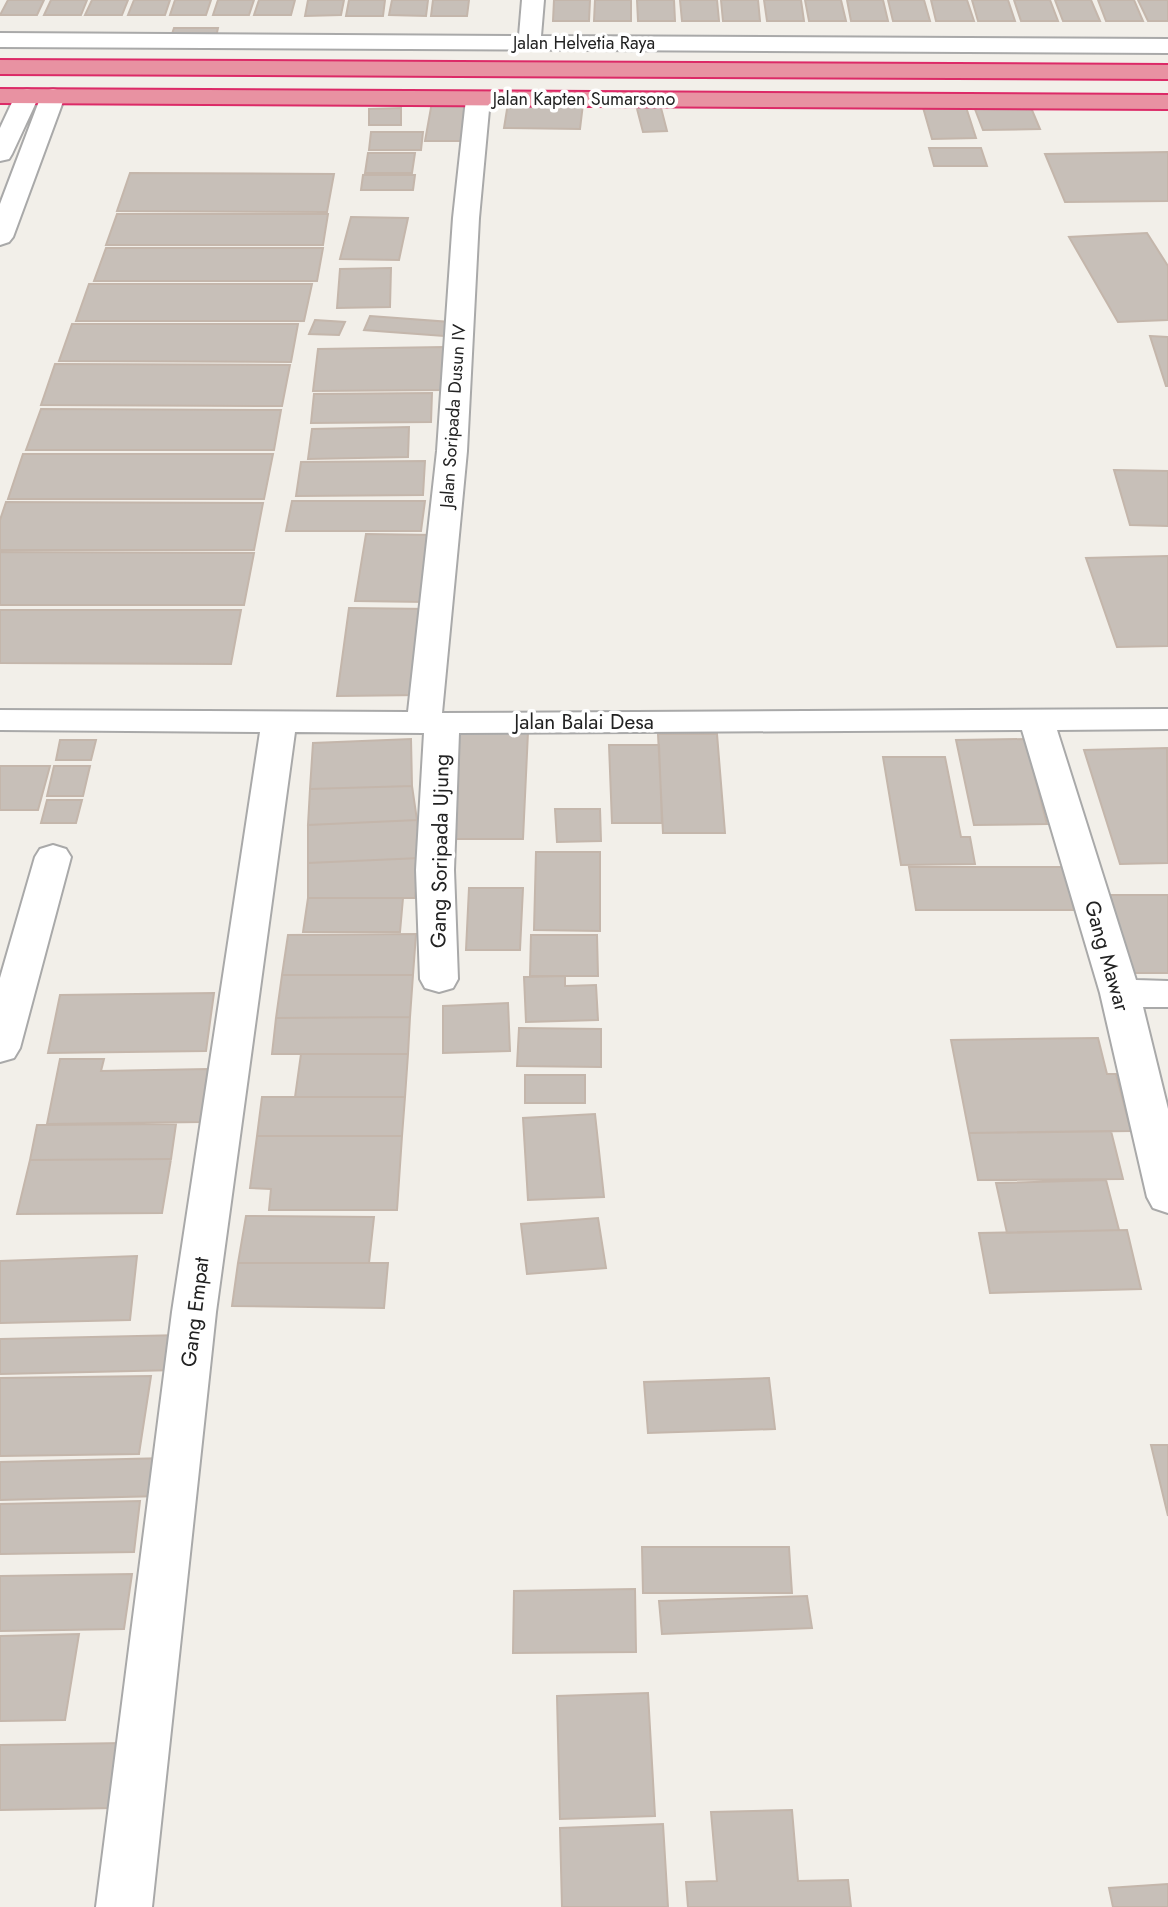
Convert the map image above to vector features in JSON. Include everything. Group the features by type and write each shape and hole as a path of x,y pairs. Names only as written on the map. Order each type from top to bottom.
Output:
{"highway":[{"name":"Jalan Kapten Sumarsono","path":"0,67 1168,72"},
{"path":"855,70 861,100"},
{"name":"Jalan Kapten Sumarsono","path":"0,96 478,105 861,100 1168,102"}],"street":[{"path":"530,42 533,0"},
{"name":"Jalan Helvetia Raya","path":"0,40 1168,46"},
{"path":"0,154 27,96"},
{"path":"0,237 54,96"},
{"name":"Jalan Soripada Dusun IV","path":"433,722 466,218 478,105"},
{"name":"Gang Mawar","path":"1036,718 1119,993 1168,1197"},
{"name":"Jalan Balai Desa","path":"0,720 433,722 1168,719"},
{"name":"Gang Empat","path":"124,1907 194,1312 279,720"},
{"name":"Gang Soripada Ujung","path":"433,722 439,979"},
{"path":"0,1048 53,857"},
{"path":"1119,993 1168,994"}],"building":[{"path":"8,0 44,0 37,15 0,15"},
{"path":"51,0 87,0 81,15 44,15"},
{"path":"92,0 128,0 122,15 85,15"},
{"path":"134,0 170,0 165,15 128,15"},
{"path":"175,0 211,0 206,15 170,15"},
{"path":"218,0 254,0 249,15 213,15"},
{"path":"259,0 295,0 291,15 254,15"},
{"path":"308,0 344,0 341,15 305,16"},
{"path":"349,0 385,0 383,16 346,16"},
{"path":"392,0 428,0 426,16 389,15"},
{"path":"433,0 469,0 467,16 431,16"},
{"path":"554,0 590,0 589,21 553,21"},
{"path":"595,0 631,0 631,21 594,21"},
{"path":"637,0 674,0 675,21 638,21"},
{"path":"680,0 717,0 719,21 682,21"},
{"path":"721,0 758,0 760,21 723,21"},
{"path":"764,0 801,0 804,21 767,21"},
{"path":"805,0 841,0 846,21 809,21"},
{"path":"847,0 883,0 888,21 851,21"},
{"path":"888,0 924,0 930,21 893,21"},
{"path":"931,0 967,0 974,21 936,21"},
{"path":"972,0 1008,0 1015,21 978,21"},
{"path":"1014,0 1050,0 1058,21 1021,21"},
{"path":"1055,0 1091,0 1100,21 1063,21"},
{"path":"1098,0 1134,0 1143,21 1106,21"},
{"path":"1138,0 1168,0 1168,21 1148,21"},
{"path":"174,28 218,28 216,37 171,37"},
{"path":"432,102 472,102 467,141 425,141"},
{"path":"508,103 583,104 580,129 504,128"},
{"path":"1029,103 1040,129 983,130 973,104"},
{"path":"660,104 667,131 643,132 636,105"},
{"path":"922,104 965,104 976,138 932,139"},
{"path":"401,108 401,125 369,125 369,109"},
{"path":"371,132 423,132 421,150 369,150"},
{"path":"929,148 981,148 987,166 934,166"},
{"path":"1168,152 1168,201 1065,202 1045,154"},
{"path":"368,153 415,153 412,173 365,173"},
{"path":"130,173 334,174 327,212 117,211"},
{"path":"363,175 415,175 413,190 361,190"},
{"path":"117,214 328,214 323,245 106,245"},
{"path":"351,217 408,218 399,260 340,259"},
{"path":"1147,233 1168,266 1168,320 1118,322 1069,237"},
{"path":"106,248 323,248 317,281 94,281"},
{"path":"391,268 390,307 337,308 340,269"},
{"path":"89,284 312,284 304,321 76,321"},
{"path":"370,316 450,322 444,336 364,330"},
{"path":"315,320 345,322 339,335 309,334"},
{"path":"72,324 298,324 291,362 59,361"},
{"path":"1150,336 1168,337 1168,386 1166,386"},
{"path":"444,347 441,390 313,391 318,349"},
{"path":"55,364 290,365 282,406 41,405"},
{"path":"432,393 431,422 311,423 314,394"},
{"path":"41,409 281,410 274,450 26,450"},
{"path":"409,427 408,457 308,459 312,429"},
{"path":"23,454 273,454 264,499 8,499"},
{"path":"425,461 423,495 296,496 301,462"},
{"path":"1114,470 1168,471 1168,526 1130,525"},
{"path":"292,501 425,501 421,531 286,531"},
{"path":"6,502 263,503 254,550 0,550 0,520"},
{"path":"366,534 435,535 427,602 355,601"},
{"path":"0,552 254,553 244,605 0,605"},
{"path":"1168,556 1168,646 1117,647 1086,558"},
{"path":"349,608 429,609 422,695 337,696"},
{"path":"0,610 241,610 231,664 0,663"},
{"path":"453,731 528,732 523,839 443,839"},
{"path":"658,734 717,734 725,833 663,833"},
{"path":"411,739 412,786 310,789 313,743"},
{"path":"1025,739 1047,824 974,825 956,740"},
{"path":"60,740 96,740 91,760 56,760"},
{"path":"609,745 659,745 662,823 612,823"},
{"path":"1167,748 1168,863 1120,864 1084,750"},
{"path":"883,757 945,757 961,837 970,837 975,864 901,865"},
{"path":"0,766 50,766 38,810 0,810"},
{"path":"54,766 90,766 83,796 47,796"},
{"path":"412,786 417,820 308,825 310,789"},
{"path":"47,800 82,800 76,823 41,823"},
{"path":"555,809 600,809 601,841 557,842"},
{"path":"417,820 420,858 308,863 308,825"},
{"path":"536,852 600,852 600,931 534,930"},
{"path":"420,858 415,898 308,898 308,863"},
{"path":"909,867 1064,867 1074,910 916,910"},
{"path":"469,888 523,888 520,950 466,950"},
{"path":"1110,895 1168,895 1168,973 1132,973"},
{"path":"308,898 403,898 400,932 303,932"},
{"path":"416,934 413,975 282,975 288,935"},
{"path":"531,935 597,935 598,976 530,976"},
{"path":"282,975 413,975 410,1017 276,1018"},
{"path":"565,976 565,986 596,985 598,1020 526,1022 524,977"},
{"path":"214,993 206,1051 48,1053 60,995"},
{"path":"508,1003 510,1051 443,1053 443,1006"},
{"path":"410,1017 408,1054 272,1054 276,1018"},
{"path":"519,1028 601,1029 601,1067 517,1066"},
{"path":"1098,1038 1107,1074 1116,1074 1131,1131 969,1133 951,1040"},
{"path":"301,1054 408,1054 405,1097 295,1097"},
{"path":"60,1059 104,1059 101,1071 208,1069 200,1122 47,1124"},
{"path":"525,1075 585,1075 585,1103 525,1103"},
{"path":"262,1097 405,1097 402,1136 257,1136"},
{"path":"595,1114 604,1197 528,1200 523,1118"},
{"path":"176,1124 171,1159 30,1160 37,1125"},
{"path":"1111,1131 1123,1179 978,1180 969,1133"},
{"path":"257,1136 402,1136 397,1210 269,1210 271,1189 250,1188"},
{"path":"171,1159 162,1213 17,1214 30,1160"},
{"path":"1106,1180 1119,1230 1007,1233 996,1183"},
{"path":"246,1216 374,1217 369,1263 238,1263"},
{"path":"598,1218 606,1268 527,1274 521,1224"},
{"path":"1127,1230 1141,1289 990,1293 979,1233"},
{"path":"137,1256 130,1320 0,1323 0,1261"},
{"path":"238,1263 388,1263 384,1308 232,1306"},
{"path":"183,1335 178,1370 0,1374 0,1339"},
{"path":"151,1376 139,1454 0,1456 0,1378"},
{"path":"769,1378 775,1429 648,1433 644,1382"},
{"path":"1151,1445 1168,1445 1168,1516"},
{"path":"167,1458 162,1496 0,1500 0,1462"},
{"path":"140,1501 134,1552 0,1554 0,1504"},
{"path":"642,1547 789,1547 792,1593 643,1593"},
{"path":"132,1574 124,1629 0,1631 0,1576"},
{"path":"635,1589 636,1652 513,1653 514,1591"},
{"path":"807,1596 812,1628 662,1634 659,1601"},
{"path":"79,1634 65,1720 0,1721 0,1636"},
{"path":"648,1693 655,1816 560,1819 557,1696"},
{"path":"124,1743 115,1808 0,1810 0,1745"},
{"path":"792,1810 798,1881 848,1880 851,1907 688,1907 686,1882 717,1881 711,1812"},
{"path":"663,1824 668,1907 562,1907 560,1828"},
{"path":"1168,1884 1168,1907 1113,1907 1109,1888"}]}
